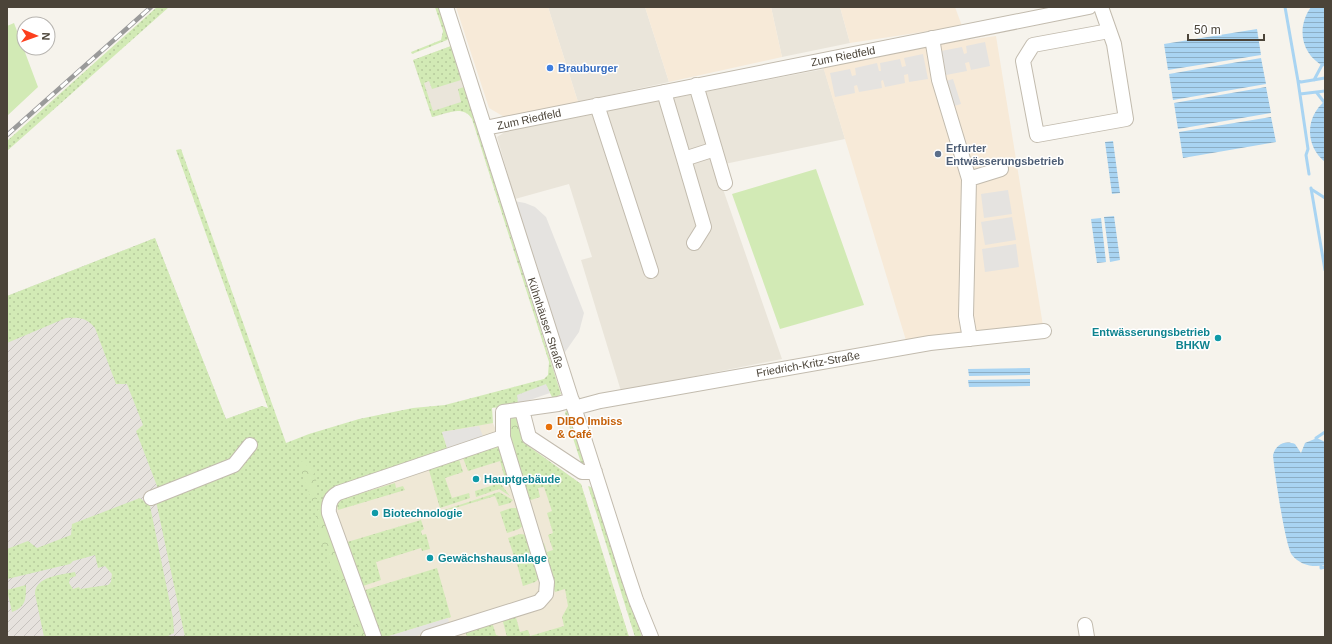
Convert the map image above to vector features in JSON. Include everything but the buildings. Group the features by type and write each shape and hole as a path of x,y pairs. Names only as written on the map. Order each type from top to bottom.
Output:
{"street":[{"name":"Kühnhäuser Straße","path":"446,7 636,600 651,637"},
{"name":"Zum Riedfeld","path":"485,128 1089,7"},
{"path":"1101,7 1114,44 1126,119 1037,135 1023,60 1033,45 1109,31"},
{"path":"932,38 939,80 969,179 966,316 970,339"},
{"path":"696,85 725,183"},
{"path":"664,92 704,227 694,243"},
{"path":"597,105 651,271"},
{"path":"684,158 715,149"},
{"path":"969,179 1001,169"},
{"name":"Friedrich-Kritz-Straße","path":"503,437 503,412 600,401 930,343 1044,331"},
{"path":"522,410 529,437 582,472 595,472"},
{"path":"374,637 329,513 329,505 332,498 338,492 503,437 547,582 546,594 539,602 428,637"},
{"path":"151,498 234,465 250,445"}],"shaded area":[{"path":"456,7 548,7 578,102 506,118 489,108"},
{"path":"548,7 645,7 669,82 578,102"},
{"path":"645,7 771,7 782,57 669,82"},
{"path":"771,7 840,7 850,43 782,57"},
{"path":"840,7 955,7 962,26 850,43"},
{"path":"996,36 1045,338 908,347 821,60"},
{"path":"985,42 990,66 971,70 969,62 965,63 967,71 946,75 941,51 962,47 964,54 967,53 966,46"},
{"path":"451,46 470,107 432,117 413,60"},
{"path":"923,54 928,79 909,82 908,74 904,75 905,83 885,87 883,80 881,81 882,88 859,92 857,85 854,86 855,93 835,97 830,73 850,69 852,76 856,75 855,68 877,63 879,71 881,71 880,63 900,59 902,67 906,66 904,58"},
{"path":"824,69 845,139 715,166 782,359 621,391 581,260 592,257 569,184 515,199 497,137 508,130"},
{"path":"953,79 961,104 954,106 946,81"},
{"path":"1008,190 1012,214 984,218 981,194"},
{"path":"514,201 535,207 546,217 584,313 579,332 563,355"},
{"path":"1012,217 1016,240 985,245 981,222"},
{"path":"155,238 226,419 262,406 229,637 7,637 7,296"},
{"path":"1016,244 1019,267 985,272 982,249"},
{"path":"546,384 550,393 518,404 517,395"},
{"path":"492,421 496,430 518,423 524,443 581,484 629,637 356,637 317,517 357,444"},
{"path":"479,426 484,439 448,451 442,432"},
{"path":"448,618 450,626 413,637 386,637"}],"green space":[{"path":"157,7 169,7 7,151 7,141"},
{"path":"435,7 440,7 449,38 412,54 411,52 441,40 443,31"},
{"path":"14,23 16,28 16,56 26,56 38,87 7,116 7,26"},
{"path":"451,46 461,80 432,89 429,81 424,83 433,111 461,102 458,89 464,87 561,394 553,399 546,385 519,405 492,408 493,423 442,432 448,451 327,497 367,637 185,637 156,501 157,486 136,431 143,425 127,384 116,384 95,328 86,320 66,318 7,343 7,296 155,238 226,419 262,406 268,408 176,150 181,149 286,443 309,434 359,419 413,408 445,405 544,379 548,375 549,362 472,119 468,114 459,111 448,112 432,117 413,60"},
{"path":"816,169 864,305 780,329 732,194"},
{"path":"566,411 569,411 585,460 584,463 581,463 565,413"},
{"path":"516,415 523,440 512,444 510,440 513,438 509,435 506,425 513,416"},
{"path":"518,423 524,443 581,484 629,637 507,637 502,618 515,614 520,632 528,630 530,636 564,626 562,617 568,606 565,589 555,592 540,544 544,543 547,552 553,550 548,535 553,533 547,513 552,511 544,487 538,488 540,497 528,501 507,427"},
{"path":"499,444 514,493 506,482 500,461 468,471 463,458"},
{"path":"459,459 463,472 445,478 452,498 469,493 470,498 440,508 428,467"},
{"path":"302,461 306,462 307,466 315,472 313,475 316,478 317,499 313,504 298,463"},
{"path":"395,483 396,488 403,486 405,490 338,510 337,505 342,499"},
{"path":"500,483 510,496 499,489 476,497 475,491"},
{"path":"588,486 595,489 642,637 635,637"},
{"path":"499,492 513,500 510,503 499,506 495,496 442,512 441,511"},
{"path":"140,498 150,506 173,618 174,633 166,637 44,637 35,594 39,583 50,577 75,572 76,576 70,578 69,583 73,589 79,587 80,589 108,585 111,582 112,574 105,566 98,568 95,555 73,561 70,564 7,579 7,549 28,541 37,548 71,535 72,524"},
{"path":"320,508 323,510 367,637 359,637 356,631 356,623 351,621 351,611 354,610 354,608 350,608 347,604 349,598 344,589 340,573 331,565 327,556 331,551 323,547 315,513"},
{"path":"511,508 520,508 525,524 519,529 507,533 500,512"},
{"path":"421,520 424,529 421,531 422,535 426,534 430,549 422,551 421,548 376,562 381,580 360,587 344,543"},
{"path":"520,534 528,535 533,550 526,556 515,559 508,538"},
{"path":"527,561 536,562 541,577 535,582 523,586 517,564"},
{"path":"437,568 451,617 386,637 378,637 362,591"},
{"path":"26,585 26,594 23,605 12,612 7,590"},
{"path":"492,622 496,635 502,637 467,637 465,630"}],"water":[{"path":"1311,7 1325,7 1325,67 1311,56 1303,40 1303,24"},
{"path":"1257,29 1261,55 1168,70 1164,44"},
{"path":"1261,58 1266,84 1173,100 1169,74"},
{"path":"1266,87 1271,113 1178,129 1174,103"},
{"path":"1325,101 1325,162 1314,148 1310,132 1314,115"},
{"path":"1271,117 1276,142 1183,158 1179,132"},
{"path":"1113,141 1120,193 1112,194 1105,142"},
{"path":"1114,216 1120,260 1110,262 1104,217"},
{"path":"1101,218 1106,262 1097,263 1091,219"},
{"path":"1030,368 1030,375 969,376 968,369"},
{"path":"1030,379 1030,386 969,387 968,380"},
{"path":"1317,438 1325,442 1325,565 1311,566 1295,558 1289,548 1280,506 1273,455 1276,448 1281,444 1288,442 1295,444 1301,453 1305,443"}],"waterway":[{"path":"1285,7 1298,81 1301,82 1325,78"},
{"path":"1314,80 1322,65"},
{"path":"1298,81 1308,149 1306,155 1309,174"},
{"path":"1300,94 1325,91"},
{"path":"1317,93 1324,102"},
{"path":"1311,188 1325,270"},
{"path":"1311,189 1325,198"},
{"path":"1316,438 1325,432"},
{"path":"1321,566 1321,568 1325,567"}],"railway":[{"path":"7,135 151,7"}],"place":[{"name":"Brauburger","path":"550,68"},
{"name":"Erfurter Entwässerungsbetrieb","path":"938,154"},
{"name":"Entwässerungsbetrieb BHKW","path":"1218,338"},
{"name":"DIBO Imbiss & Café","path":"549,427"},
{"name":"Hauptgebäude","path":"476,479"},
{"name":"Biotechnologie","path":"375,513"},
{"name":"Gewächshausanlage","path":"430,558"}]}
